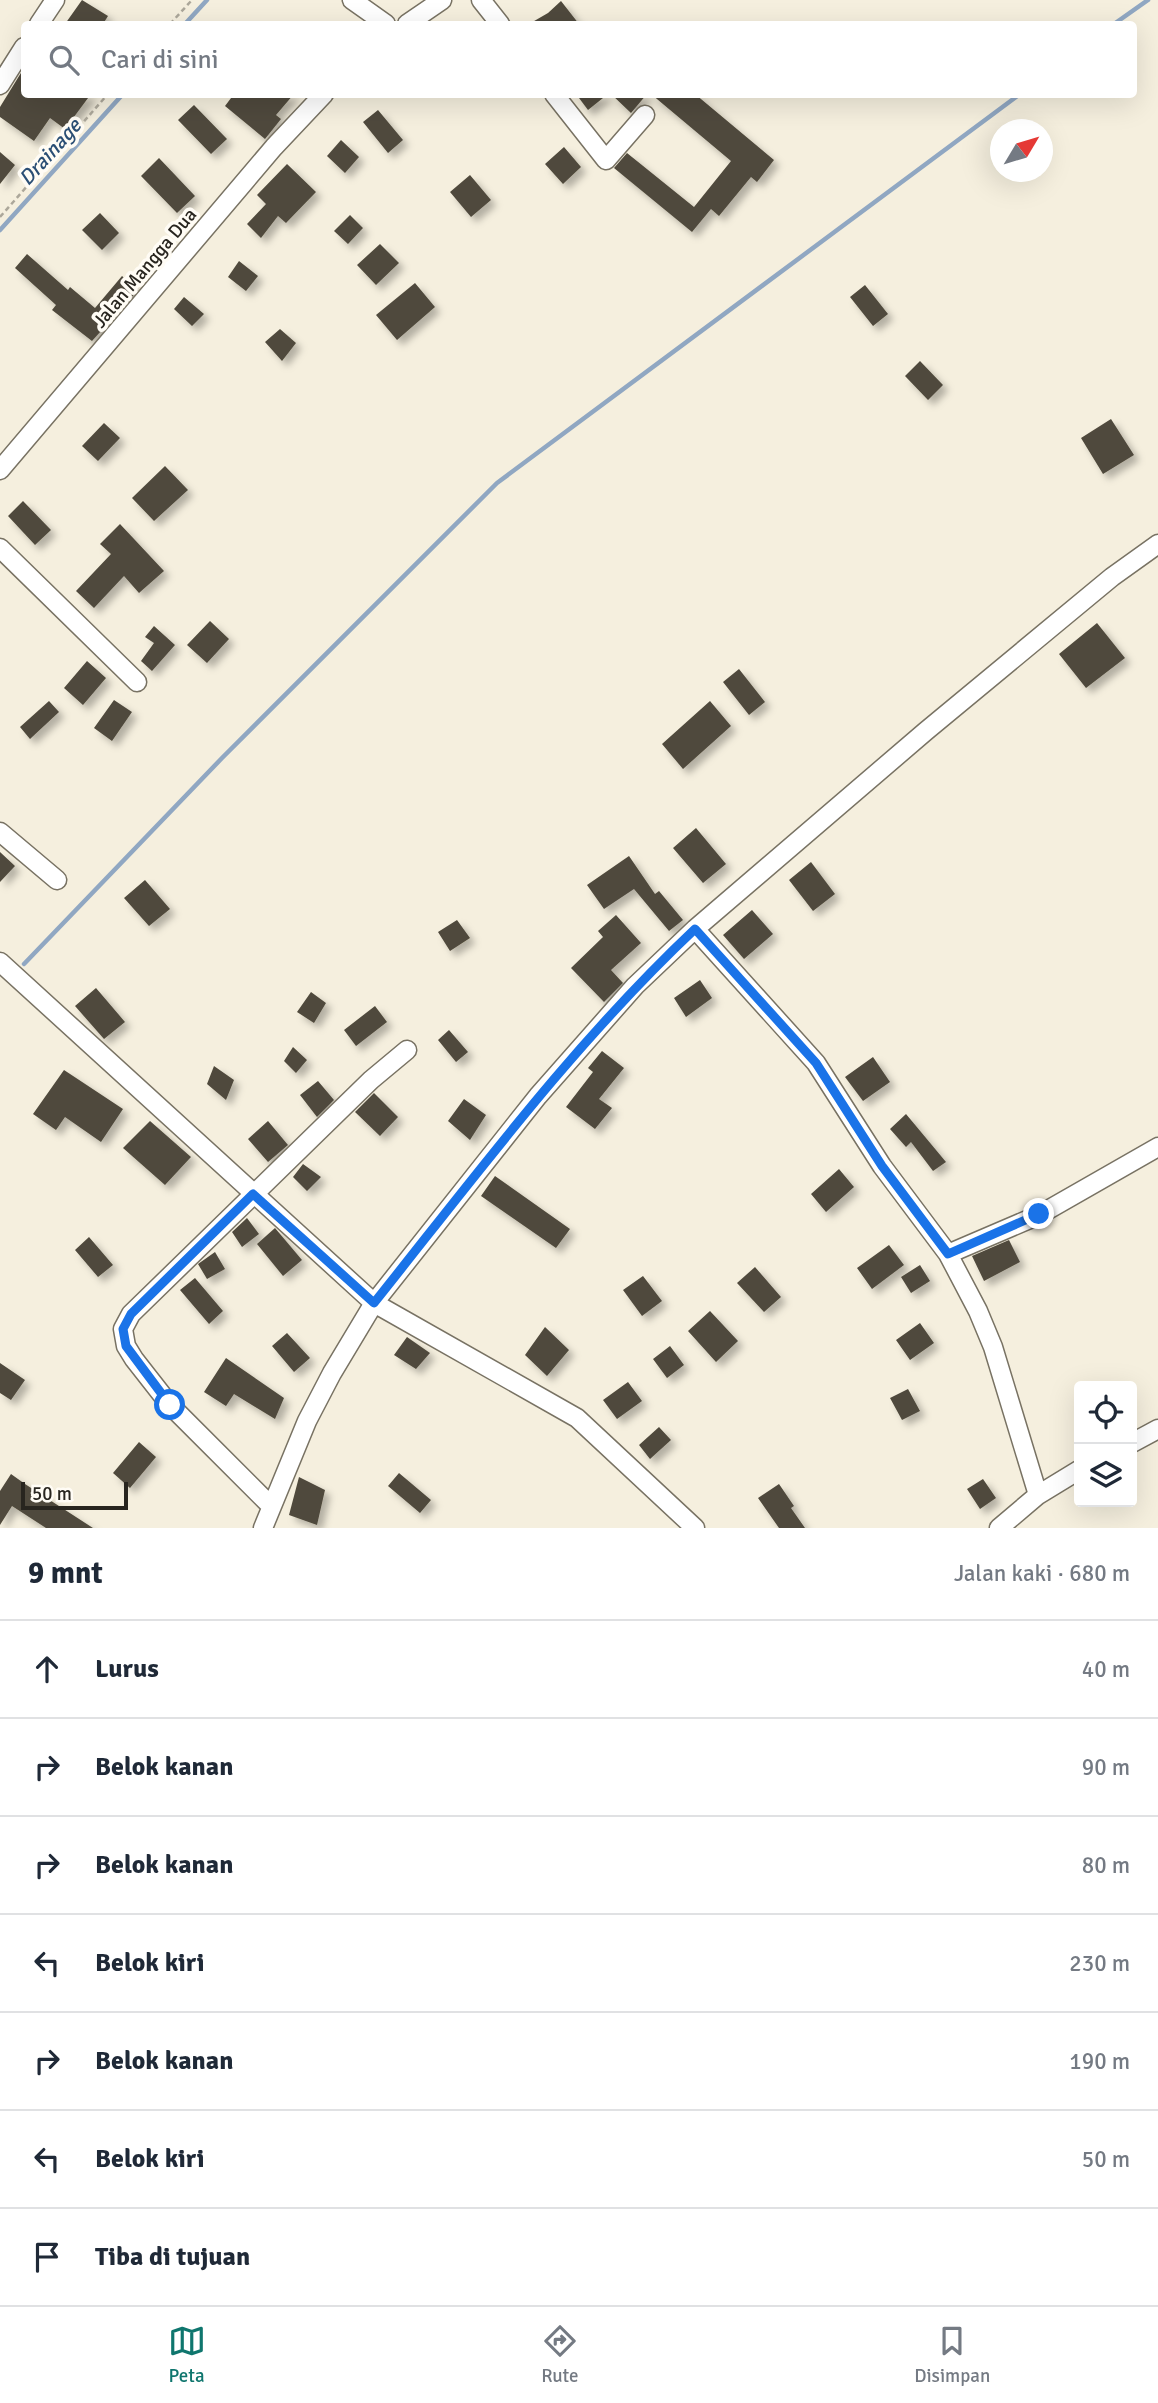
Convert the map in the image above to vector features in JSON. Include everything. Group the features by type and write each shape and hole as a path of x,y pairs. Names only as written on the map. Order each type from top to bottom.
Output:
{"street":[{"path":"41,21 55,0"},
{"path":"352,0 382,21"},
{"path":"411,21 442,0"},
{"path":"481,0 498,21"},
{"path":"0,85 21,52"},
{"name":"Jalan Mangga Dua","path":"0,470 274,147 320,98"},
{"path":"557,98 606,160 645,116"},
{"path":"263,1528 270,1505 332,1373 374,1303 538,1096 635,986 695,929 946,714 1112,577 1158,544"},
{"path":"0,548 51,594 137,682"},
{"path":"0,832 57,880"},
{"path":"695,929 816,1063 882,1166 948,1254 978,1311 993,1347 1038,1494"},
{"path":"0,962 374,1303 577,1418 695,1528"},
{"path":"270,1505 170,1405 126,1346 123,1329 131,1314 253,1194 371,1080 407,1050"},
{"path":"948,1254 1039,1214 1158,1147"},
{"path":"1137,1440 1158,1429"},
{"path":"999,1528 1038,1494 1074,1473"}],"path":[{"path":"173,21 192,0"},
{"path":"0,217 104,98"}],"building":[{"path":"82,0 108,16 105,21 67,21"},
{"path":"561,1 577,21 534,21"},
{"path":"21,73 21,98 88,98 65,129 50,118 34,141 0,117 0,107"},
{"path":"231,98 291,98 276,115 281,119 265,139 225,106"},
{"path":"579,98 603,98 588,110"},
{"path":"615,98 644,98 631,113"},
{"path":"656,98 700,98 774,160 757,182 751,177 719,216 711,209 692,232 614,168 627,153 694,207 731,161"},
{"path":"194,105 227,139 211,154 178,120"},
{"path":"378,110 403,140 388,153 363,122"},
{"path":"341,140 359,157 345,173 327,156"},
{"path":"564,147 581,167 563,184 545,164"},
{"path":"0,152 15,165 0,184"},
{"path":"159,158 195,196 177,213 141,176"},
{"path":"287,164 316,192 286,223 278,216 261,238 247,224 266,204 257,195"},
{"path":"470,175 491,200 471,217 450,192"},
{"path":"100,213 119,233 102,250 82,230"},
{"path":"350,215 363,228 348,244 334,231"},
{"path":"380,244 399,263 376,285 357,265"},
{"path":"27,254 68,290 70,287 95,308 122,276 138,290 92,341 52,310 56,305 15,268"},
{"path":"239,261 258,276 246,291 228,277"},
{"path":"415,283 435,307 397,340 376,315"},
{"path":"865,285 888,314 873,326 850,297"},
{"path":"184,297 204,314 192,326 174,309"},
{"path":"280,329 296,343 282,361 265,342"},
{"path":"920,361 943,385 928,400 905,376"},
{"path":"1111,419 1134,455 1103,474 1081,438"},
{"path":"104,423 120,438 98,461 82,446"},
{"path":"165,466 188,490 154,521 132,498"},
{"path":"23,501 51,530 35,545 8,516"},
{"path":"120,524 164,571 139,593 124,576 94,608 76,591 111,554 100,544"},
{"path":"210,621 229,639 207,663 187,645"},
{"path":"1097,623 1125,658 1086,688 1059,654"},
{"path":"154,626 175,645 152,671 141,661 154,643 145,637"},
{"path":"87,661 106,678 83,705 64,688"},
{"path":"739,669 765,702 749,715 723,682"},
{"path":"114,700 132,712 112,741 94,728"},
{"path":"49,701 59,712 30,739 20,727"},
{"path":"710,701 731,726 683,769 662,744"},
{"path":"696,828 726,864 703,883 673,848"},
{"path":"0,852 15,866 0,882"},
{"path":"629,856 655,894 659,891 683,920 669,931 634,889 604,909 587,885"},
{"path":"811,862 835,894 813,911 789,880"},
{"path":"145,880 170,909 149,926 124,898"},
{"path":"752,910 773,934 744,959 723,935"},
{"path":"616,915 641,943 611,970 623,983 604,1002 571,968 603,937 598,931"},
{"path":"457,920 470,938 450,951 438,932"},
{"path":"700,980 712,998 686,1017 674,998"},
{"path":"96,988 125,1022 104,1039 75,1006"},
{"path":"311,992 326,1003 314,1023 297,1012"},
{"path":"375,1006 387,1022 356,1046 344,1030"},
{"path":"449,1030 468,1052 456,1062 438,1040"},
{"path":"293,1047 307,1060 296,1073 284,1061"},
{"path":"602,1051 624,1068 599,1099 612,1108 595,1129 566,1107 593,1072 588,1068"},
{"path":"873,1057 890,1082 863,1101 845,1077"},
{"path":"214,1066 234,1080 226,1100 207,1084"},
{"path":"64,1070 123,1109 101,1142 65,1117 56,1130 33,1114"},
{"path":"318,1081 334,1100 317,1117 300,1095"},
{"path":"374,1093 398,1117 380,1136 355,1112"},
{"path":"464,1099 486,1115 470,1140 448,1121"},
{"path":"906,1114 946,1162 933,1171 911,1142 906,1147 890,1129"},
{"path":"150,1121 191,1157 165,1185 123,1148"},
{"path":"268,1121 288,1145 268,1162 248,1139"},
{"path":"303,1164 321,1177 307,1191 293,1177"},
{"path":"839,1169 854,1187 826,1212 811,1194"},
{"path":"495,1176 570,1229 556,1248 481,1196"},
{"path":"247,1218 259,1234 242,1247 232,1232"},
{"path":"275,1228 302,1260 283,1276 257,1244"},
{"path":"89,1237 113,1265 98,1277 75,1250"},
{"path":"1009,1240 1020,1262 984,1281 972,1256"},
{"path":"889,1245 904,1265 872,1289 857,1268"},
{"path":"215,1252 225,1269 207,1279 198,1264"},
{"path":"920,1265 930,1281 911,1293 901,1277"},
{"path":"755,1267 781,1297 764,1312 737,1283"},
{"path":"643,1276 662,1301 642,1316 623,1290"},
{"path":"195,1278 223,1311 209,1324 180,1290"},
{"path":"710,1311 738,1341 716,1362 688,1331"},
{"path":"920,1323 934,1343 910,1360 896,1340"},
{"path":"545,1327 569,1350 547,1376 525,1355"},
{"path":"287,1333 310,1358 294,1372 272,1346"},
{"path":"407,1337 430,1353 416,1369 394,1355"},
{"path":"670,1346 684,1365 667,1378 653,1359"},
{"path":"226,1358 284,1398 275,1419 234,1394 226,1406 204,1392"},
{"path":"0,1363 25,1380 11,1400 0,1393"},
{"path":"628,1382 642,1401 617,1419 603,1400"},
{"path":"908,1389 920,1411 902,1420 890,1398"},
{"path":"659,1427 671,1440 650,1459 639,1445"},
{"path":"139,1442 156,1457 130,1488 113,1473"},
{"path":"399,1473 431,1500 420,1513 388,1486"},
{"path":"11,1474 93,1528 46,1528 12,1506 0,1525 0,1491"},
{"path":"299,1477 325,1490 317,1525 289,1515"},
{"path":"983,1479 996,1498 980,1509 967,1489"},
{"path":"779,1484 805,1528 779,1528 758,1498"}],"waterway":[{"name":"Drainage","path":"188,21 207,0"},
{"path":"1118,21 1148,0"},
{"name":"Drainage","path":"0,230 119,98"},
{"path":"24,964 222,758 497,483 1015,98"}],"route":[{"path":"170,1405 134,1359 126,1346 123,1329 131,1314 253,1194 374,1303 538,1096 635,986 695,929 816,1063 882,1166 948,1254 1039,1214"}]}
